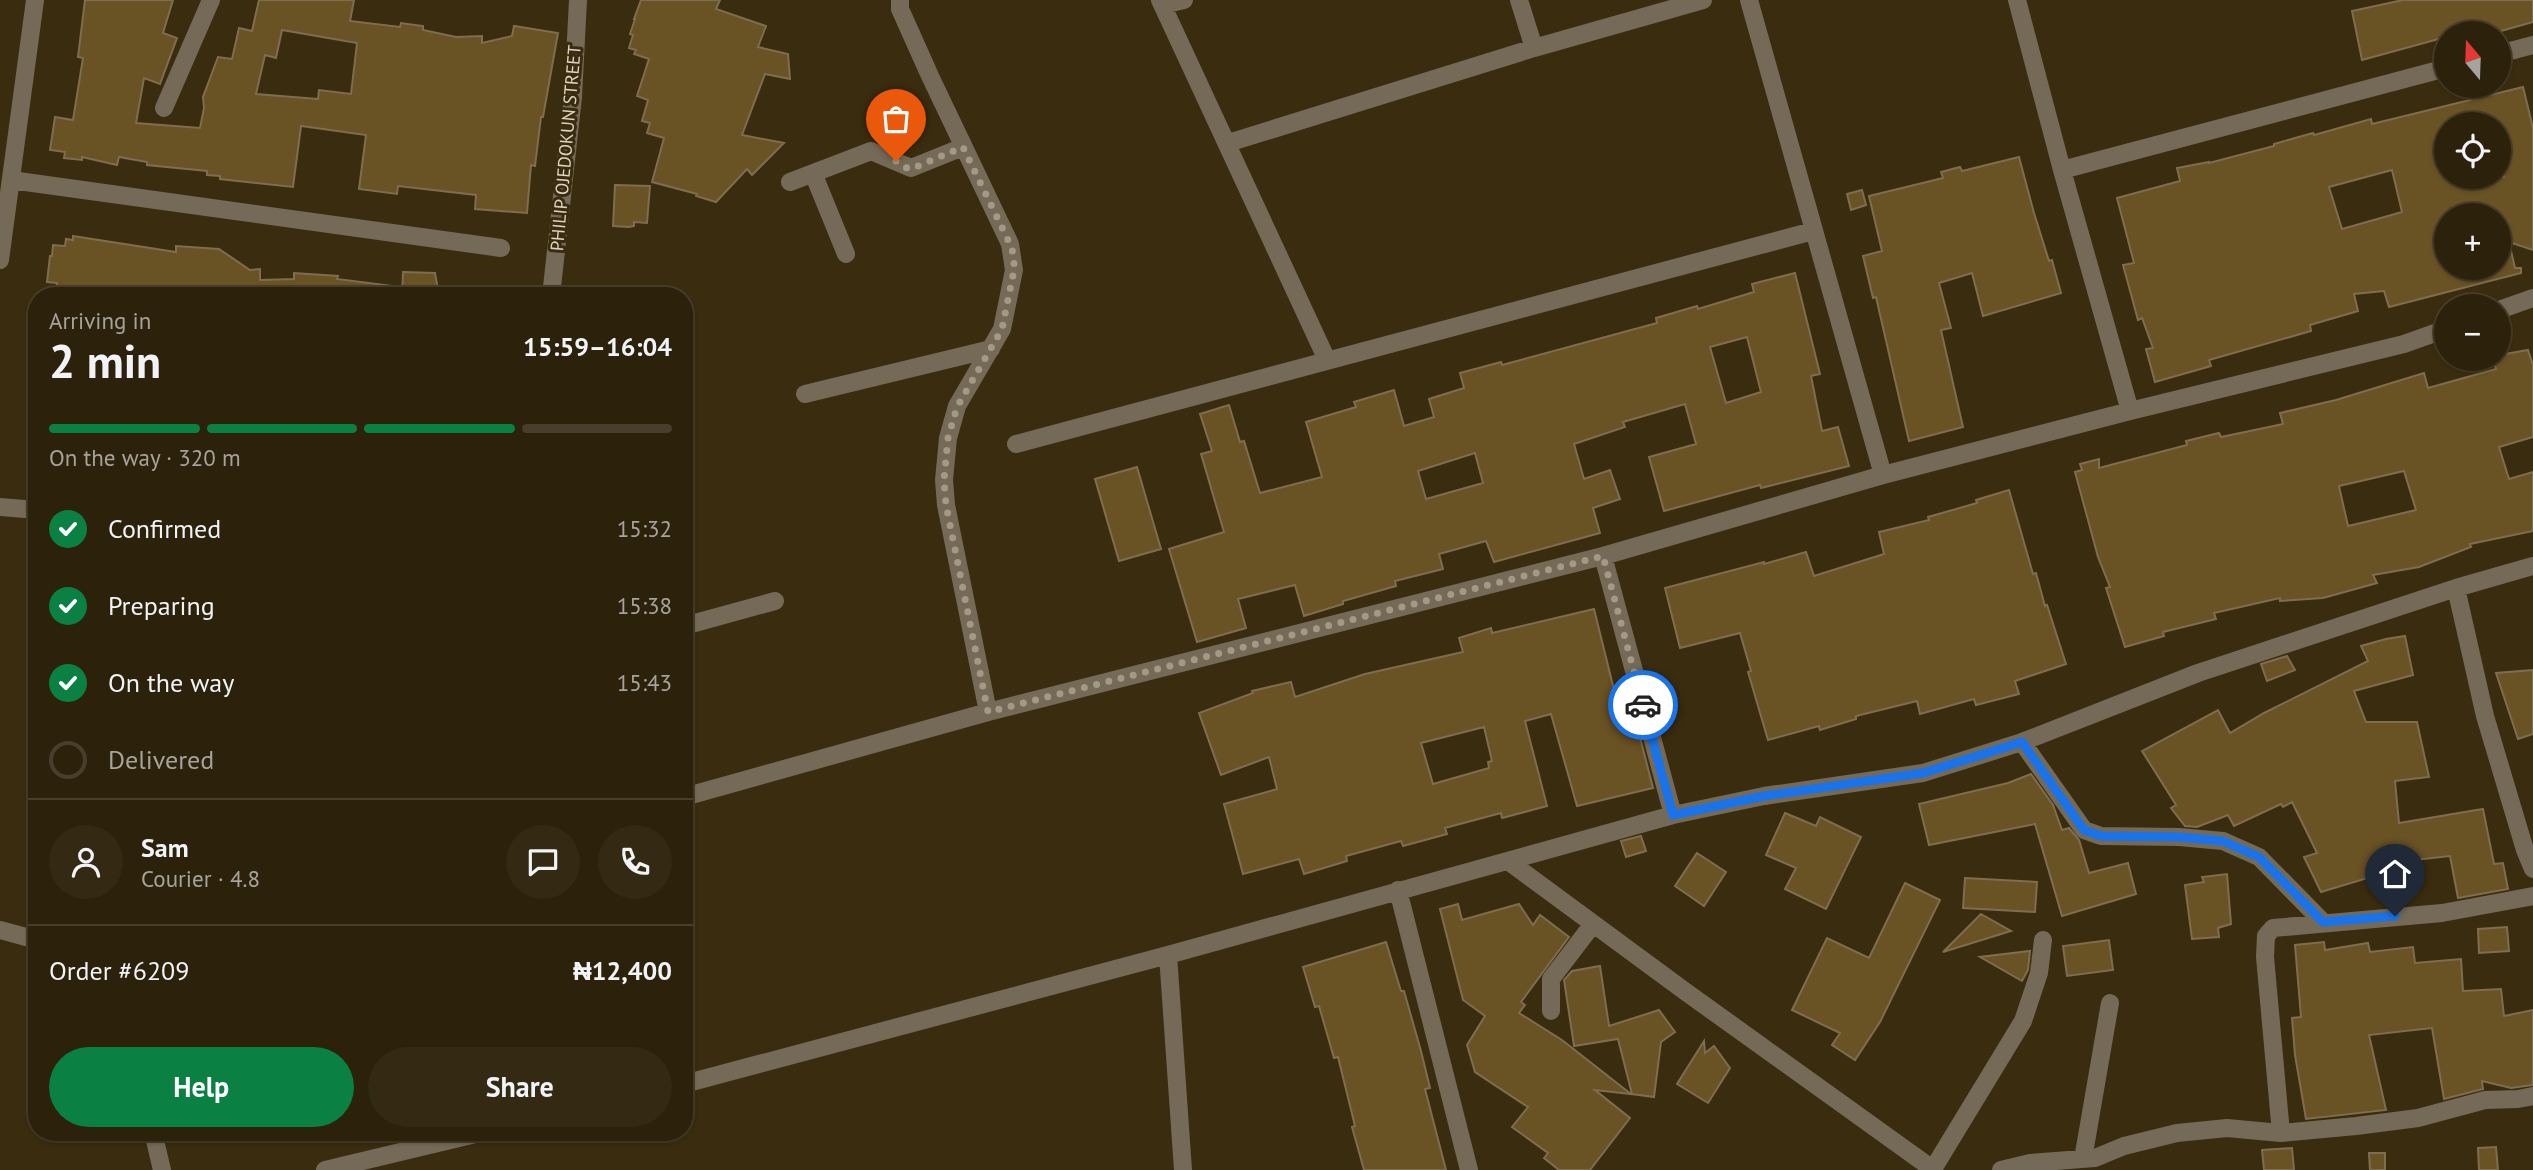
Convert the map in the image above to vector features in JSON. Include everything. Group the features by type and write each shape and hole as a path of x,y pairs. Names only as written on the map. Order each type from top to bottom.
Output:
{"street":[{"path":"0,260 35,0"},
{"path":"164,107 211,0"},
{"name":"PHILIP OJEDOKUN STREET","path":"552,287 573,97 578,0"},
{"path":"900,0 900,9 1014,256 1012,283 1002,329 957,407 948,438 944,480 946,505 988,712"},
{"path":"1184,0 1161,3 1327,360"},
{"path":"1518,0 1534,48"},
{"path":"1228,143 1534,48 1703,0"},
{"path":"1749,0 1883,475"},
{"path":"2017,0 2130,411"},
{"path":"2511,51 2533,45"},
{"path":"2062,170 2434,71"},
{"path":"789,182 870,151 911,169 963,147"},
{"path":"813,173 846,254"},
{"path":"11,180 500,248"},
{"path":"1016,444 1813,231"},
{"path":"2511,306 2533,298"},
{"path":"693,794 988,712 1603,556 1883,475 2404,344 2434,333"},
{"path":"805,394 991,349"},
{"path":"0,507 28,509"},
{"path":"1603,556 1673,815"},
{"path":"693,1082 1168,955 1673,815 1764,796 1923,773 2022,742 2198,673 2456,588 2533,566"},
{"path":"2456,588 2484,716 2529,849 2533,869"},
{"path":"693,624 775,601"},
{"path":"2022,742 2084,830 2101,836 2179,837 2223,841 2259,857 2323,922"},
{"path":"1508,861 1934,1170 2023,1021 2039,973 2043,940"},
{"path":"1398,890 1472,1167"},
{"path":"2281,1133 2265,957 2266,936 2273,928 2442,913 2533,896"},
{"path":"1551,1011 1551,979 1594,924"},
{"path":"0,930 28,938"},
{"path":"1168,955 1182,1170"},
{"path":"2083,1158 2110,1003"},
{"path":"2001,1170 2030,1163 2095,1157 2124,1146 2178,1133 2227,1128 2281,1133 2418,1118 2485,1100 2533,1096"},
{"path":"155,1141 162,1170"},
{"path":"325,1170 419,1141"}],"building":[{"path":"85,0 173,0 163,33 177,38 160,84 144,78 136,123 200,128 203,97 218,57 232,59 239,28 252,31 259,0 354,0 350,21 400,27 401,23 423,26 423,30 456,37 482,36 482,43 512,36 514,26 558,33 541,117 535,166 531,165 527,213 475,209 476,195 398,186 397,194 359,189 366,135 301,126 293,187 220,179 220,176 207,175 207,171 147,165 147,162 119,157 117,165 82,157 82,160 64,158 65,152 50,150 55,117 73,120 83,58 78,57","holes":["282,30 357,43 351,94 319,90 318,99 256,94 265,55 276,58"]},
{"path":"641,0 720,0 716,9 766,26 758,47 788,54 790,79 765,74 742,135 784,143 752,175 747,169 716,202 652,182 664,138 647,133 650,123 642,121 648,100 637,96 649,59 634,54 636,50 629,48 633,35 630,34"},
{"path":"2403,0 2533,0 2533,22 2511,28 2511,21 2434,21 2434,40 2362,60 2352,11"},
{"path":"2523,87 2533,128 2533,250 2511,243 2511,203 2434,203 2434,280 2494,280 2389,307 2384,291 2354,294 2358,311 2310,325 2311,331 2209,360 2211,366 2155,382 2146,349 2153,348 2142,318 2138,320 2123,265 2134,263 2117,198 2180,181 2177,168 2209,163 2371,119 2372,124 2478,98 2511,98 2511,90","holes":["2392,170 2402,212 2342,229 2329,187"]},
{"path":"2019,157 2034,213 2061,293 1983,316 1972,273 1939,283 1951,328 1941,330 1963,427 1909,441 1876,297 1873,298 1863,256 1882,251 1869,196 1943,178 1941,172 1960,167 1962,171"},
{"path":"615,185 650,186 647,223 634,222 634,226 629,227 613,226"},
{"path":"1862,190 1866,205 1851,210 1847,194"},
{"path":"73,236 176,252 176,246 219,249 250,270 260,269 260,280 294,279 294,273 338,276 337,279 393,287 56,287 57,283 47,282 53,245 65,246 66,239 73,240"},
{"path":"2511,251 2515,268 2521,268 2521,273 2511,276"},
{"path":"403,272 435,273 438,287 402,287"},
{"path":"1795,273 1820,374 1811,376 1822,431 1838,427 1849,466 1761,488 1760,485 1664,511 1649,457 1696,444 1685,404 1623,422 1625,427 1574,444 1584,479 1610,470 1620,499 1593,508 1600,533 1494,562 1486,541 1439,554 1443,569 1395,581 1396,586 1343,601 1343,604 1304,616 1295,585 1238,599 1246,628 1197,642 1169,549 1224,532 1201,454 1212,451 1200,414 1229,405 1240,442 1244,441 1260,493 1322,477 1306,422 1356,407 1354,402 1394,390 1404,426 1434,417 1429,399 1464,388 1460,373 1501,362 1502,365 1657,323 1656,318 1754,292 1752,284","holes":["1747,337 1761,392 1726,403 1710,347","1475,453 1483,483 1426,499 1418,471"]},
{"path":"2528,350 2533,365 2533,437 2499,447 2509,479 2533,472 2533,531 2470,544 2471,547 2419,567 2373,575 2377,583 2323,598 2280,601 2280,598 2214,613 2216,619 2163,632 2164,636 2125,647 2075,472 2082,470 2080,464 2099,459 2099,468 2187,445 2186,441 2219,433 2221,437 2283,424 2280,413 2336,400 2424,373 2428,388 2489,371 2511,371 2511,353","holes":["2404,471 2416,510 2348,526 2339,486"]},
{"path":"1137,467 1161,549 1119,561 1095,479"},
{"path":"2009,490 2033,574 2036,573 2066,664 2015,681 2019,694 1976,705 1974,699 1920,714 1917,701 1856,716 1856,719 1820,730 1819,726 1768,740 1748,672 1751,671 1740,633 1680,648 1665,588 1806,552 1814,576 1884,554 1879,532 1929,520 1928,517 1977,503 1976,500"},
{"path":"1594,609 1621,718 1634,714 1653,788 1577,806 1551,714 1525,721 1547,806 1502,818 1501,813 1445,828 1447,834 1403,846 1401,841 1346,856 1347,861 1304,874 1299,859 1243,874 1224,804 1277,789 1269,757 1221,775 1199,713 1253,693 1252,691 1291,682 1295,697 1365,674 1463,652 1459,638 1491,628 1492,633","holes":["1484,727 1492,761 1488,762 1489,768 1433,784 1421,743"]},
{"path":"2405,636 2413,675 2354,691 2366,722 2417,722 2429,777 2395,781 2399,823 2483,809 2494,864 2503,863 2508,889 2458,898 2450,856 2387,863 2391,871 2321,892 2304,857 2317,853 2292,802 2283,807 2281,804 2234,826 2228,815 2197,827 2185,826 2171,808 2176,805 2142,751 2218,710 2230,733 2368,661 2361,646"},
{"path":"2287,656 2295,670 2267,681 2261,664"},
{"path":"2533,670 2533,734 2518,739 2496,673"},
{"path":"2031,774 2053,805 2062,830 2069,828 2079,840 2089,873 2128,863 2136,894 2062,916 2035,824 1929,845 1919,804 2008,783"},
{"path":"1785,813 1816,826 1820,817 1861,837 1826,909 1785,889 1796,868 1766,855"},
{"path":"1641,836 1646,851 1626,857 1621,841"},
{"path":"1697,853 1726,872 1704,906 1675,886"},
{"path":"2227,874 2231,924 2218,928 2219,937 2192,939 2185,885 2204,882 2202,877"},
{"path":"1965,878 2037,882 2035,912 1963,908"},
{"path":"1905,883 1940,900 1880,1022 1855,1060 1832,1045 1840,1033 1792,1010 1827,938 1869,958"},
{"path":"1458,904 1462,920 1519,904 1533,925 1540,915 1569,937 1521,1002 1525,1005 1519,1013 1562,1040 1631,1094 1595,1090 1630,1118 1590,1170 1559,1170 1544,1158 1548,1153 1512,1127 1528,1107 1475,1072 1467,1045 1485,1016 1463,1000 1440,909"},
{"path":"1981,914 2011,931 1943,952"},
{"path":"2507,927 2509,951 2479,953 2478,929"},
{"path":"2109,940 2113,970 2067,976 2063,946"},
{"path":"1386,942 1401,991 1404,991 1421,1051 1430,1088 1425,1089 1446,1170 1364,1170 1338,1057 1334,1058 1319,1006 1315,1007 1303,967"},
{"path":"2324,942 2325,950 2368,943 2370,952 2413,947 2415,963 2461,959 2463,991 2501,989 2504,1016 2533,1010 2533,1085 2511,1088 2482,1081 2483,1089 2444,1099 2432,1028 2369,1035 2386,1110 2306,1119 2295,1055 2292,1018 2301,1017 2295,945"},
{"path":"2030,951 2028,970 2022,981 1980,957"},
{"path":"1600,966 1609,1026 1659,1010 1675,1032 1661,1042 1654,1097 1632,1094 1618,1039 1574,1046 1564,980 1572,971"},
{"path":"1704,1041 1705,1053 1714,1046 1730,1068 1708,1103 1677,1084"},
{"path":"2496,1147 2498,1170 2479,1170 2478,1148"},
{"path":"2292,1148 2294,1170 2264,1170 2262,1150"},
{"path":"2369,1153 2385,1153 2385,1170 2370,1170"}],"way so far":[{"path":"896,161 911,169 963,147 1014,256 1010,296 1002,329 957,407 948,438 944,480 946,505 988,712 1603,556 1643,705"}],"route":[{"path":"1643,705 1673,815 1764,796 1923,773 2022,742 2084,830 2101,836 2179,837 2223,841 2259,857 2323,922 2395,916"}]}
